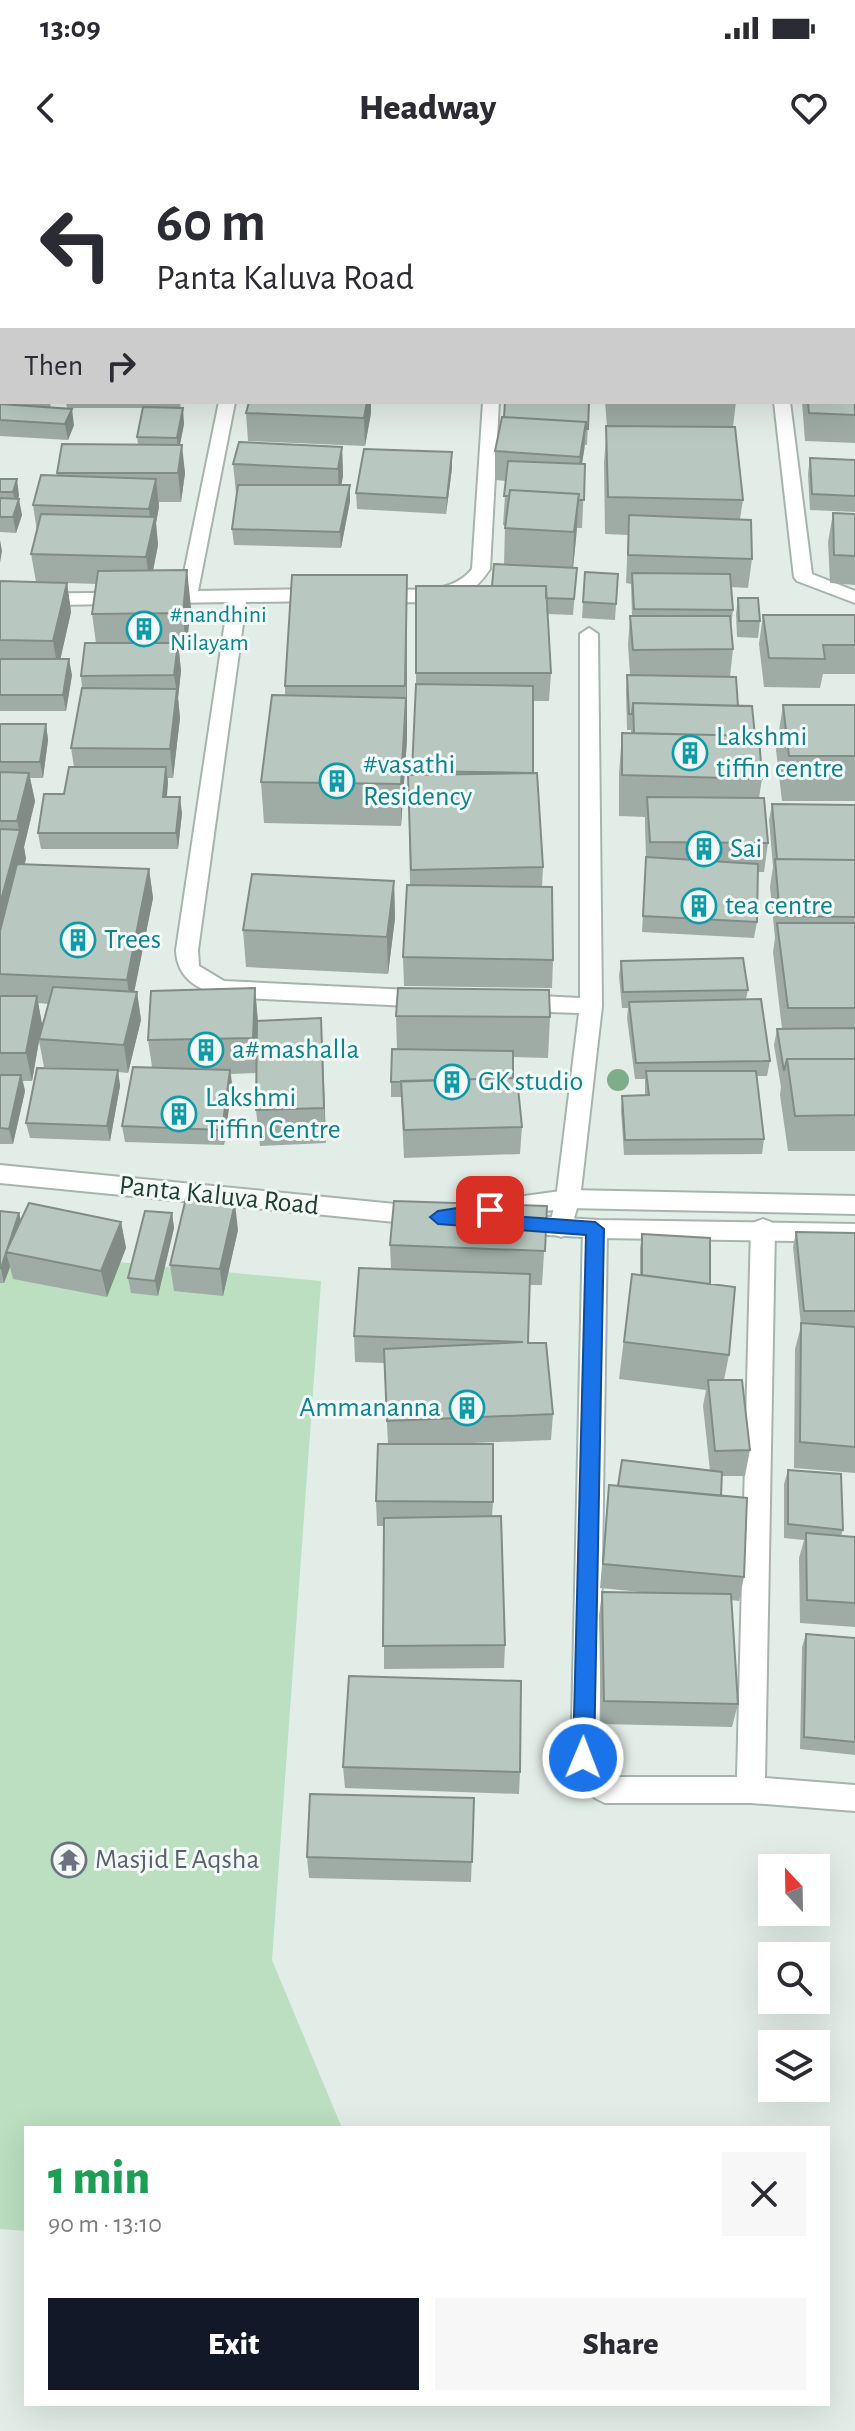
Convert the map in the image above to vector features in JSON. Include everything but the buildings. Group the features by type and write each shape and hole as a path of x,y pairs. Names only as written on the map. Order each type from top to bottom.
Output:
{"street":[{"path":"188,597 227,404"},
{"path":"0,600 451,591 476,579 481,569 491,404"},
{"path":"782,404 803,577 855,597"},
{"path":"238,596 187,950 190,972 204,983 223,989 453,1000"},
{"path":"561,1228 568,1199 591,1006 589,634"},
{"path":"499,1002 591,1006"},
{"name":"Panta Kaluva Road","path":"0,1174 561,1228 763,1228 855,1233"},
{"name":"Panta Kaluva Road","path":"456,1217 568,1199 855,1205"},
{"path":"751,1790 763,1228"},
{"path":"595,1229 585,1769 605,1790 751,1790 855,1798"}],"green space":[{"path":"0,1251 321,1281 272,1960 341,2126 24,2126 24,2231 0,2229"}],"place":[{"name":"#nandhini Nilayam","path":"144,629"},
{"name":"Lakshmi tiffin centre","path":"690,753"},
{"name":"#vasathi Residency","path":"337,781"},
{"name":"Sai","path":"704,849"},
{"name":"tea centre","path":"699,906"},
{"name":"Trees","path":"78,940"},
{"name":"a#mashalla","path":"206,1050"},
{"name":"GK studio","path":"452,1082"},
{"name":"Lakshmi Tiffin Centre","path":"179,1114"},
{"name":"Ammananna","path":"467,1408"},
{"name":"Masjid E Aqsha","path":"69,1860"}],"route":[{"path":"490,1210 438,1217 595,1229 583,1758"}]}
